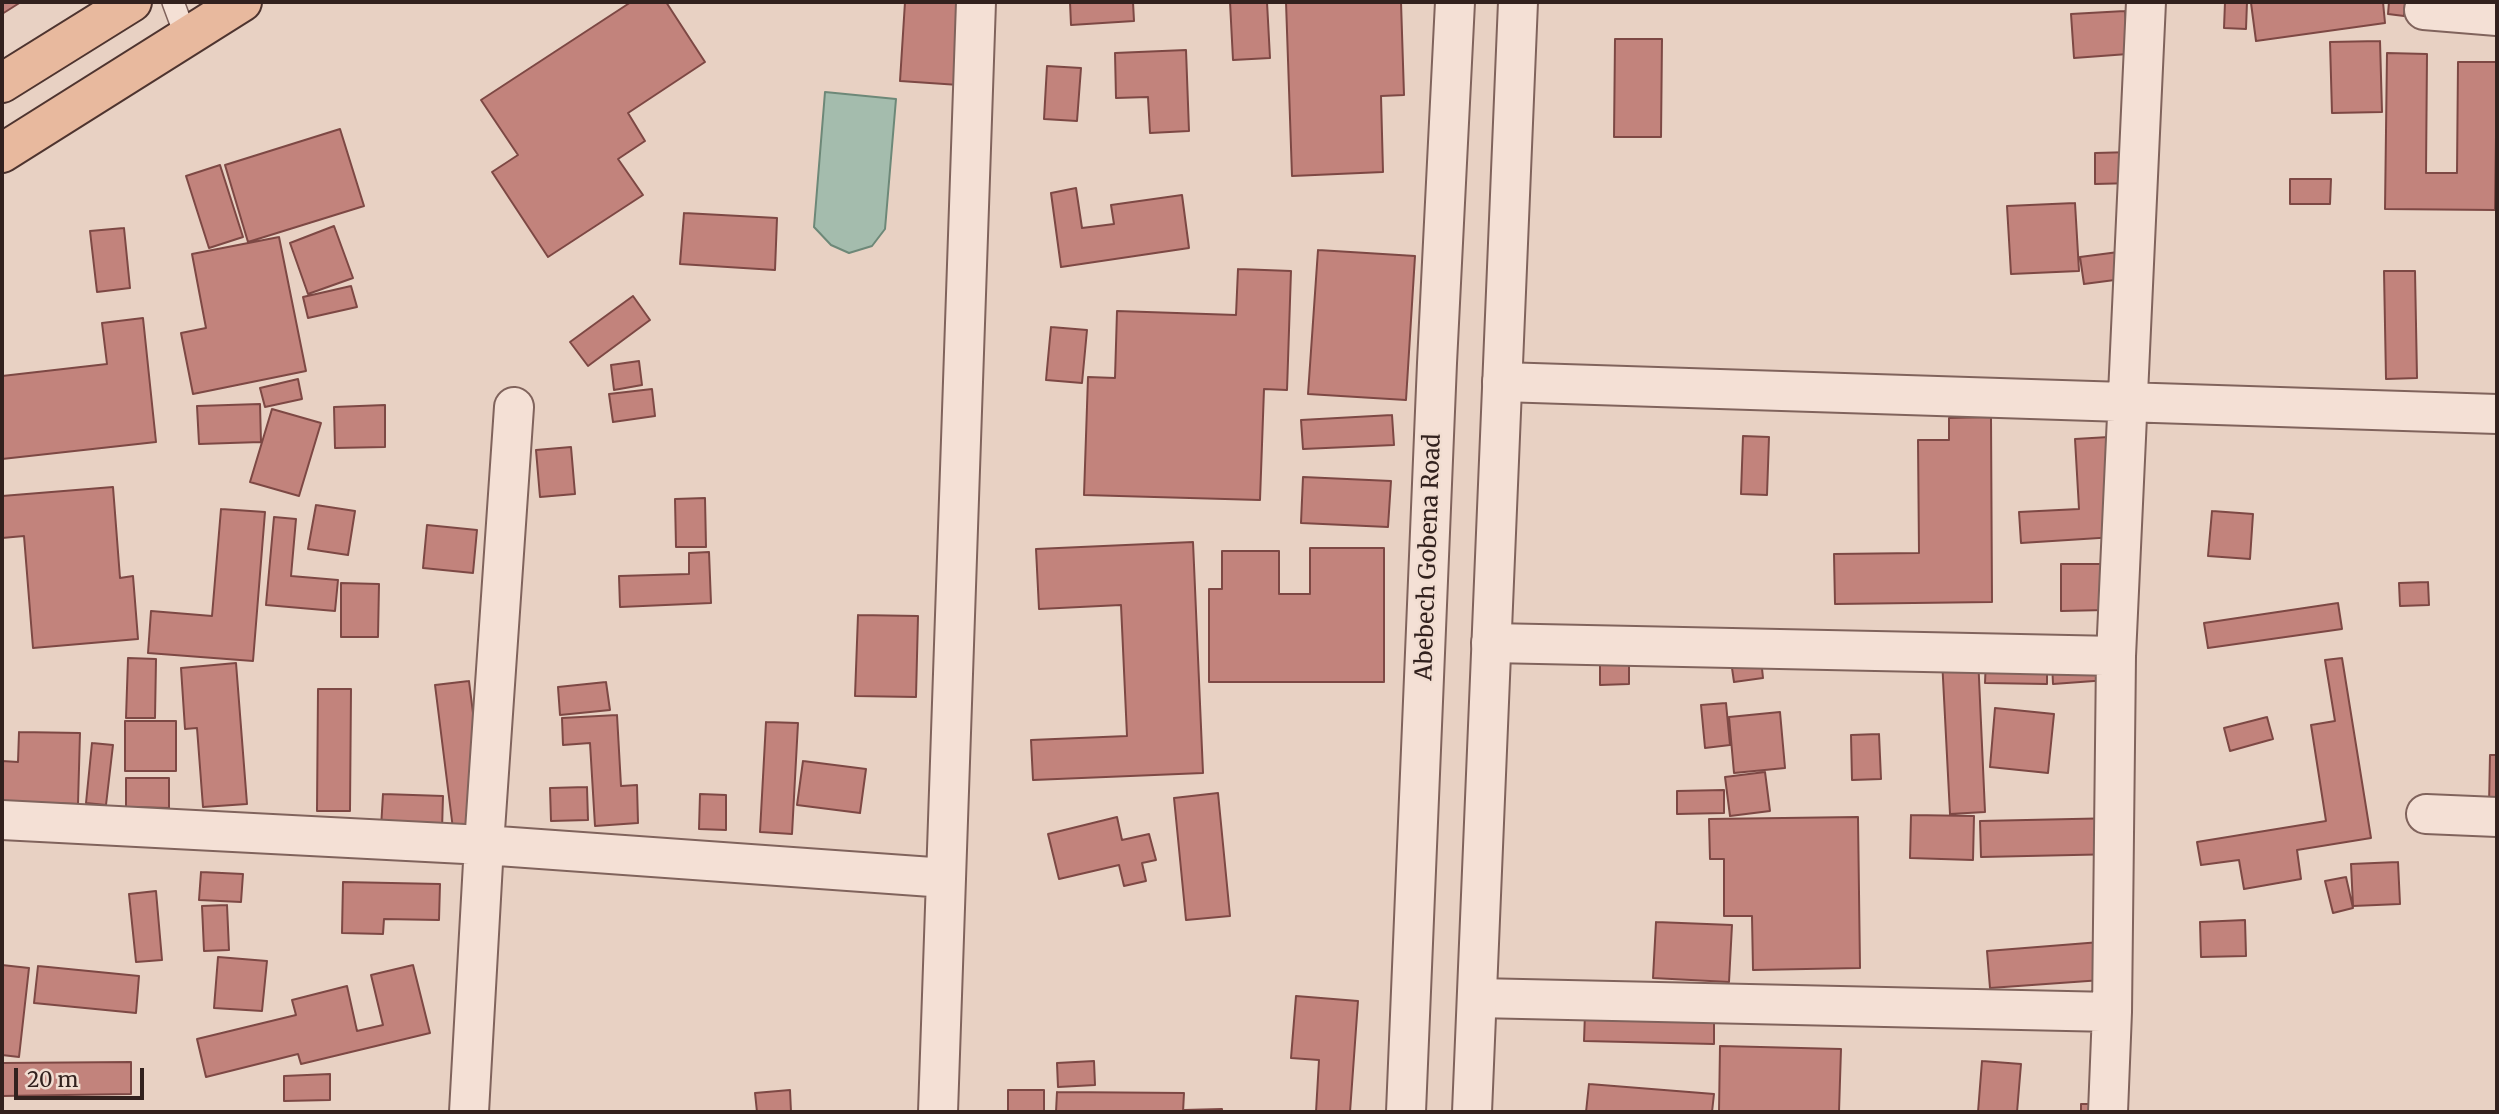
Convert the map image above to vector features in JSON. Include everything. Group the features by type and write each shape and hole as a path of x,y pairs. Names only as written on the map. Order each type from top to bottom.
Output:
{"main road":[{"path":"2,83 132,2"},
{"path":"2,153 242,2"}],"street":[{"path":"938,1112 976,2"},
{"name":"Abebech Gobena Road","path":"1406,1112 1436,377 1455,2"},
{"path":"1472,1112 1518,2"},
{"path":"2108,1112 2112,1012 2116,656 2146,2"},
{"path":"2424,10 2497,16"},
{"path":"1502,382 2497,414"},
{"path":"469,1112 514,407"},
{"path":"1492,643 2116,656"},
{"path":"2426,814 2497,817"},
{"path":"2,820 484,845 946,878"},
{"path":"1477,998 2112,1012"}],"lane":[{"path":"173,2 187,37"}],"shaded area":[{"path":"825,92 896,99 885,229 872,246 849,253 831,245 814,227"}],"building":[{"path":"2,2 21,2 2,14"},
{"path":"631,2 666,2 705,62 628,113 645,141 618,159 643,195 548,257 492,172 518,155 481,100"},
{"path":"905,2 965,2 959,85 900,81"},
{"path":"1070,2 1133,2 1134,21 1071,25"},
{"path":"1230,2 1267,2 1270,58 1233,60"},
{"path":"1286,2 1401,2 1404,95 1381,96 1383,172 1292,176"},
{"path":"2225,2 2247,2 2246,29 2224,28"},
{"path":"2383,2 2385,23 2256,41 2251,3"},
{"path":"2389,2 2405,2 2404,16 2388,14"},
{"path":"2125,11 2128,54 2074,58 2071,14"},
{"path":"1615,39 1662,39 1661,137 1614,137"},
{"path":"2380,41 2382,112 2332,113 2330,42"},
{"path":"1186,50 1189,131 1150,133 1148,97 1116,98 1115,53"},
{"path":"2387,53 2427,54 2426,173 2457,173 2458,62 2497,62 2495,210 2385,209"},
{"path":"1047,66 1081,68 1077,121 1044,119"},
{"path":"340,129 364,206 248,242 225,165"},
{"path":"2133,152 2134,183 2095,184 2095,153"},
{"path":"220,165 243,237 209,248 186,176"},
{"path":"2290,179 2331,179 2330,204 2290,204"},
{"path":"1076,188 1082,228 1114,224 1111,205 1182,195 1189,248 1061,267 1051,193"},
{"path":"2075,203 2079,271 2011,274 2007,206"},
{"path":"684,213 777,218 775,270 680,264"},
{"path":"334,226 353,278 308,294 290,243"},
{"path":"124,228 130,288 97,292 90,231"},
{"path":"279,237 306,371 193,394 181,333 206,328 192,254"},
{"path":"1318,250 1415,256 1406,400 1308,394"},
{"path":"2126,251 2130,278 2084,284 2080,257"},
{"path":"1238,269 1291,271 1287,390 1264,389 1260,500 1084,495 1088,377 1115,378 1117,311 1236,315"},
{"path":"2384,271 2415,271 2417,378 2386,379"},
{"path":"351,286 357,307 308,318 303,297"},
{"path":"633,296 650,320 588,366 570,342"},
{"path":"143,318 156,442 2,459 2,376 107,364 102,323"},
{"path":"1051,327 1087,330 1082,383 1046,380"},
{"path":"639,361 642,385 614,390 611,365"},
{"path":"298,379 302,399 265,407 260,388"},
{"path":"652,389 655,416 613,422 609,394"},
{"path":"260,404 261,442 199,444 197,406"},
{"path":"385,405 385,447 335,448 334,407"},
{"path":"272,409 321,423 299,496 250,482"},
{"path":"1392,415 1394,445 1303,449 1301,420"},
{"path":"1991,417 1992,602 1835,604 1834,554 1919,553 1918,440 1949,440 1949,418"},
{"path":"1743,436 1769,437 1767,495 1741,494"},
{"path":"2109,437 2115,537 2021,543 2019,512 2079,509 2075,439"},
{"path":"571,447 575,494 540,497 536,450"},
{"path":"1303,477 1391,481 1388,527 1301,523"},
{"path":"113,487 120,578 133,576 138,639 33,648 24,536 2,538 2,496"},
{"path":"705,498 706,547 676,547 675,499"},
{"path":"316,505 355,511 348,555 308,549"},
{"path":"221,509 265,512 253,661 148,653 151,611 212,616"},
{"path":"2212,511 2253,514 2250,559 2208,556"},
{"path":"274,517 296,519 291,576 338,580 335,611 266,605"},
{"path":"427,525 477,530 473,573 423,568"},
{"path":"1193,542 1203,773 1033,780 1031,740 1127,736 1121,605 1039,609 1036,549"},
{"path":"1310,548 1384,548 1384,682 1209,682 1209,589 1222,589 1222,551 1279,551 1279,594 1310,594"},
{"path":"709,552 711,603 620,607 619,576 689,574 689,553"},
{"path":"2061,564 2106,564 2106,610 2061,611"},
{"path":"2428,582 2429,605 2400,606 2399,583"},
{"path":"341,583 379,584 378,637 341,637"},
{"path":"2338,603 2342,629 2208,648 2204,623"},
{"path":"858,615 918,616 916,697 855,696"},
{"path":"1760,650 1763,678 1734,682 1730,654"},
{"path":"1600,655 1629,655 1629,684 1600,685"},
{"path":"1978,656 1985,812 1950,814 1942,659"},
{"path":"2106,656 2108,680 2053,684 2052,662"},
{"path":"128,658 156,659 155,718 126,718"},
{"path":"1986,658 2047,660 2047,684 1985,683"},
{"path":"2342,658 2371,838 2297,850 2301,879 2244,889 2239,860 2201,865 2197,842 2326,821 2311,725 2335,721 2325,660"},
{"path":"236,663 247,804 203,807 197,728 185,729 181,668"},
{"path":"469,681 487,825 453,829 435,685"},
{"path":"606,682 610,710 560,715 558,687"},
{"path":"318,689 351,689 350,811 317,811"},
{"path":"1726,703 1730,745 1705,748 1701,705"},
{"path":"1995,708 2054,714 2048,773 1990,767"},
{"path":"1780,712 1785,768 1734,773 1729,717"},
{"path":"617,715 621,786 637,785 638,823 595,826 590,743 563,745 562,718"},
{"path":"2267,717 2273,739 2230,751 2224,728"},
{"path":"125,721 176,721 176,771 125,771"},
{"path":"766,722 798,723 792,834 760,832"},
{"path":"19,732 80,733 78,804 2,802 2,761 18,762"},
{"path":"1879,734 1881,779 1852,780 1851,735"},
{"path":"92,743 113,745 106,805 86,803"},
{"path":"2490,755 2497,755 2497,805 2489,805"},
{"path":"803,761 866,769 860,813 797,805"},
{"path":"1765,772 1770,811 1730,816 1725,777"},
{"path":"126,778 169,778 169,808 126,807"},
{"path":"587,787 588,820 551,821 550,788"},
{"path":"1724,790 1724,813 1677,814 1677,791"},
{"path":"1218,793 1230,916 1186,920 1174,798"},
{"path":"383,794 443,796 442,830 381,828"},
{"path":"700,794 726,795 726,830 699,829"},
{"path":"1911,815 1974,816 1973,860 1910,858"},
{"path":"1117,817 1122,840 1149,834 1156,860 1142,863 1146,881 1124,886 1119,865 1059,879 1048,834"},
{"path":"1858,817 1860,968 1753,970 1752,916 1724,916 1724,859 1710,859 1709,819"},
{"path":"2119,818 2120,854 1981,857 1980,821"},
{"path":"2398,862 2400,904 2353,906 2351,864"},
{"path":"201,872 243,874 241,902 199,900"},
{"path":"2346,877 2353,908 2333,913 2325,881"},
{"path":"343,882 440,884 439,920 384,919 383,934 342,933"},
{"path":"156,891 162,960 136,962 129,894"},
{"path":"227,905 229,950 204,951 202,906"},
{"path":"2245,920 2246,956 2201,957 2200,922"},
{"path":"1656,922 1732,925 1729,982 1653,978"},
{"path":"2113,941 2116,979 1990,988 1987,951"},
{"path":"218,957 267,961 262,1011 214,1008"},
{"path":"2,965 29,968 19,1057 2,1055"},
{"path":"413,965 430,1033 301,1064 298,1054 206,1077 197,1039 296,1015 292,1000 347,986 357,1031 383,1025 371,975"},
{"path":"38,966 139,976 136,1013 34,1003"},
{"path":"1296,996 1358,1001 1350,1112 1316,1112 1319,1060 1291,1058"},
{"path":"1585,1013 1714,1015 1714,1044 1584,1041"},
{"path":"1720,1046 1841,1049 1839,1112 1719,1112"},
{"path":"1094,1061 1095,1085 1058,1087 1057,1063"},
{"path":"1982,1061 2021,1064 2017,1112 1978,1112"},
{"path":"131,1062 131,1094 2,1096 2,1063"},
{"path":"330,1074 330,1100 284,1101 284,1076"},
{"path":"1589,1084 1714,1094 1712,1112 1586,1112"},
{"path":"790,1090 791,1112 757,1112 755,1093"},
{"path":"1008,1090 1044,1090 1044,1112 1008,1112"},
{"path":"1057,1092 1184,1093 1183,1112 1056,1112"},
{"path":"2081,1104 2096,1104 2097,1112 2081,1112"},
{"path":"1222,1109 1222,1112 1184,1112 1184,1110"}]}
